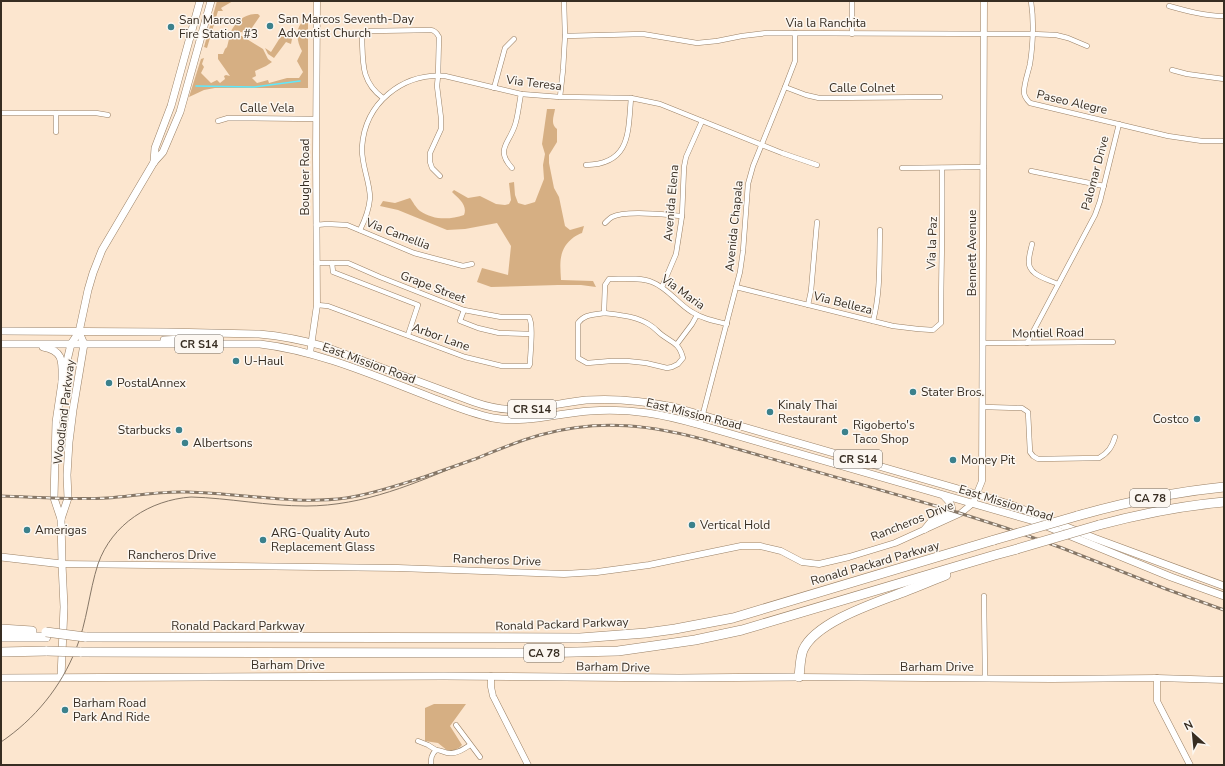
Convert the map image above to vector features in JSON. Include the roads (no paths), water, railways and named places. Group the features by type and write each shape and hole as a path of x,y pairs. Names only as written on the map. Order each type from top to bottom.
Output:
{"highway":[{"name":"Ronald Packard Parkway","path":"1,637 46,635 85,637 580,638 630,635 675,629 733,618 1113,506 1178,493 1224,487"},
{"name":"CA 78","path":"1,652 535,653 618,651 687,642 742,630 1099,525 1177,508 1224,502"},
{"path":"799,678 803,650 813,636 822,629 867,606 995,555"},
{"path":"1,629 46,635"}],"main road":[{"name":"Woodland Parkway","path":"154,162 155,148 171,106 199,1"},
{"name":"Woodland Parkway","path":"61,678 64,607 61,519 54,498 56,422 70,344 79,332 88,290 102,250 154,162 163,152 180,112 210,3"},
{"name":"East Mission Road","path":"1,331 237,333 282,336 311,343 474,402 492,407 515,410 586,400 657,403 674,406 1017,507 1094,538 1224,586"},
{"name":"Woodland Parkway","path":"61,519 68,498 67,475 69,442 84,344 79,332"},
{"path":"156,344 158,340 223,337 237,333"},
{"name":"East Mission Road","path":"1,344 260,344 310,353 462,409 493,418 519,420 589,411 627,410 661,415 1034,521 1224,596"},
{"path":"29,344 48,348 58,353 62,362 62,382"},
{"path":"827,461 845,460 849,457"},
{"path":"924,529 931,522 950,513 951,504 942,494"},
{"name":"Rancheros Drive","path":"1,558 62,564"},
{"name":"Barham Drive","path":"1,678 491,676 799,678"}],"street":[{"path":"199,1 210,3"},
{"name":"Bougher Road","path":"310,353 317,304 317,1"},
{"path":"560,97 565,36 564,1"},
{"path":"852,1 852,34"},
{"name":"Bennett Avenue","path":"973,503 982,481 984,407 984,1"},
{"name":"Paseo Alegre","path":"1031,1 1032,34 1030,63 1024,96 1030,103 1119,124"},
{"path":"1169,6 1208,16 1224,16"},
{"path":"383,98 375,92 364,71 363,34 370,31 433,30 436,32 439,37 437,86 441,129 430,153 430,162 432,168 440,176"},
{"name":"Via la Ranchita","path":"565,36 643,34 697,43 767,33 1032,34 1068,38 1087,46"},
{"name":"Avenida Chapala","path":"700,425 740,272 748,184 753,166 795,60 795,33"},
{"path":"494,88 505,48 514,39"},
{"path":"1172,70 1187,74 1224,79"},
{"name":"Via Teresa","path":"360,230 367,214 370,198 362,159 362,146 366,125 383,98 397,87 416,79 445,76 521,94 560,97 631,98 660,104 761,145 817,165"},
{"name":"Calle Colnet","path":"785,87 819,98 940,97"},
{"path":"512,168 506,162 504,154 505,145 516,124 521,94"},
{"path":"586,165 603,163 614,156 622,148 628,136 631,98"},
{"path":"1,113 96,113 108,115"},
{"path":"56,113 56,132"},
{"name":"Calle Vela","path":"218,121 228,118 316,119"},
{"name":"Avenida Elena","path":"662,287 676,254 682,216 684,167 686,157 702,121"},
{"name":"Palomar Drive","path":"1027,343 1095,215 1104,186 1119,124 1168,136 1202,141 1224,141"},
{"path":"902,168 984,167"},
{"name":"Via la Paz","path":"941,319 941,227 943,209 942,168"},
{"path":"1031,171 1104,186"},
{"path":"605,223 612,217 620,215 649,214 682,216"},
{"path":"808,305 811,291 817,222"},
{"name":"Via Camellia","path":"316,224 347,225 414,253 463,266 472,264"},
{"path":"873,321 878,293 880,230"},
{"path":"1032,244 1029,265 1034,274 1058,284"},
{"name":"Grape Street","path":"316,263 348,263 464,310 502,317 529,317 531,320 531,334"},
{"path":"332,263 333,272 418,305 408,335"},
{"name":"Via Maria","path":"604,313 605,284 609,279 643,279 652,281 662,287 690,312 703,318 727,324"},
{"name":"Via Belleza","path":"736,287 873,321 912,329 933,330 941,323 941,319"},
{"name":"Arbor Lane","path":"317,304 328,306 465,357 502,366 529,366 531,334"},
{"path":"464,310 460,322 499,333 531,334"},
{"path":"604,313 635,318 651,325 662,336 677,344 683,358 672,368 627,361 587,363 578,358 577,324 585,316 604,313"},
{"path":"677,344 692,324 696,315"},
{"name":"Montiel Road","path":"983,343 1113,342"},
{"path":"984,407 1022,408 1028,412 1030,452 1038,459 1099,458 1109,451 1115,437"},
{"name":"Rancheros Drive","path":"62,564 388,567 564,574 597,572 649,565 742,546 760,546 781,551 802,562 819,564 849,557 895,542 961,514 973,503"},
{"path":"984,596 985,678"},
{"path":"491,676 493,696 528,765"},
{"name":"Barham Drive","path":"799,678 1157,678 1224,680"},
{"path":"1157,678 1157,701 1190,765"},
{"path":"456,724 480,757"},
{"path":"418,741 428,744 436,750 441,750 448,754 462,751 470,744"},
{"path":"431,765 432,754 436,750"}],"waterway":[{"path":"196,86 254,87 300,81"}],"tram line":[{"path":"1,742 25,723 55,689 70,663 80,639 95,575 104,550 123,526 147,509 161,503 191,497 291,506 327,505 348,502 389,492 469,461"}],"railway":[{"path":"1,496 94,499 177,492 306,500 346,498 376,492 424,477 540,435 584,427 606,425 627,426 669,431 691,436 950,510 1062,548 1224,610"}],"place":[{"name":"San Marcos Seventh-Day Adventist Church","path":"270,26"},
{"name":"San Marcos Fire Station #3","path":"171,27"},
{"name":"U-Haul","path":"236,361"},
{"name":"PostalAnnex","path":"109,383"},
{"name":"Stater Bros.","path":"913,392"},
{"name":"Kinaly Thai Restaurant","path":"770,412"},
{"name":"Costco","path":"1197,419"},
{"name":"Starbucks","path":"179,430"},
{"name":"Rigoberto's Taco Shop","path":"845,432"},
{"name":"Albertsons","path":"185,443"},
{"name":"Money Pit","path":"953,460"},
{"name":"Vertical Hold","path":"692,525"},
{"name":"Amerigas","path":"27,530"},
{"name":"ARG-Quality Auto Replacement Glass","path":"263,540"},
{"name":"Barham Road Park And Ride","path":"65,710"}]}
